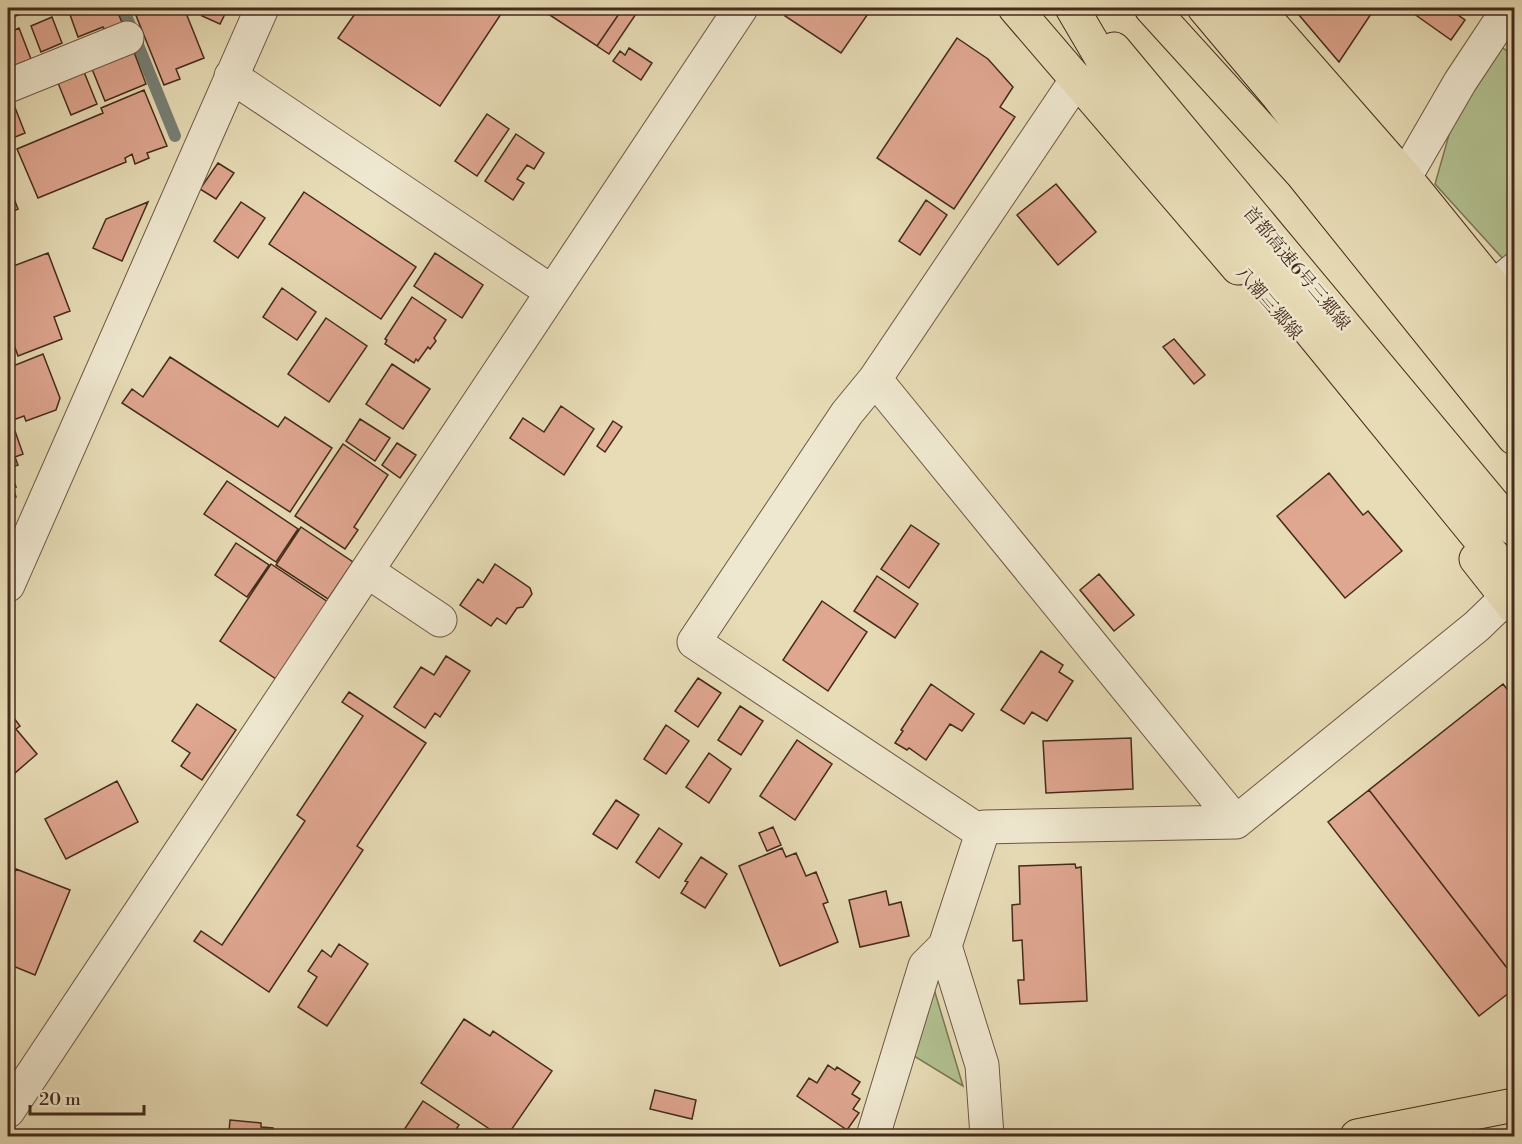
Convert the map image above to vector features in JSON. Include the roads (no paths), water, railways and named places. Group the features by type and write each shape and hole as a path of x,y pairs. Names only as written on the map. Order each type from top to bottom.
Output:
{"main road":[{"name":"八潮三郷線","path":"1015,8 1303,343 1512,595"},
{"path":"1072,8 1137,120 1512,595"},
{"name":"首都高速6号三郷線","path":"1079,8 1515,529"},
{"path":"1151,8 1302,174 1515,438"},
{"path":"1204,8 1278,96 1383,234 1515,398"},
{"path":"1227,8 1515,358"},
{"path":"1257,8 1404,177 1504,278 1515,312"},
{"path":"1357,1137 1515,1104"}],"street":[{"path":"10,572 262,8"},
{"path":"8,1111 741,8"},
{"path":"1404,177 1460,82 1509,8"},
{"path":"8,86 127,38"},
{"path":"231,76 552,292"},
{"path":"982,833 694,642 847,413 875,379 1077,79"},
{"path":"875,379 1236,822"},
{"path":"367,571 440,620"},
{"path":"873,1137 925,966 945,946 984,827 1236,822 1512,595"},
{"path":"945,946 982,1065 987,1137"}],"waterway":[{"path":"123,8 175,136"}]}
